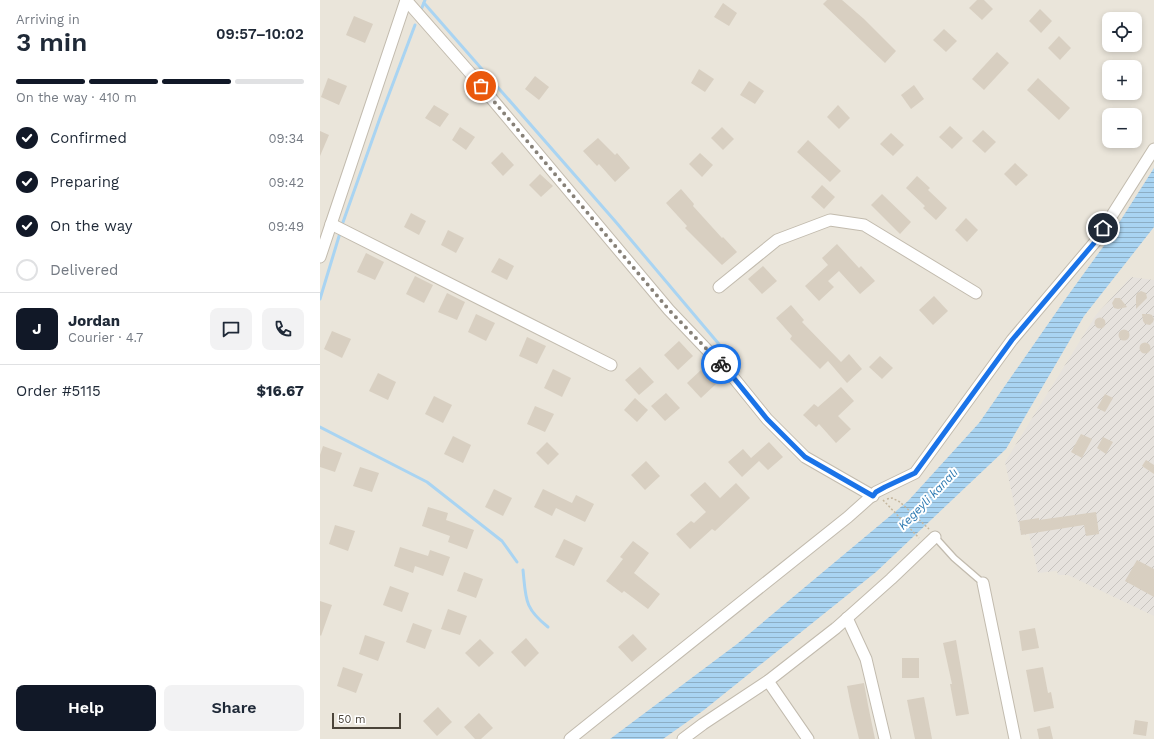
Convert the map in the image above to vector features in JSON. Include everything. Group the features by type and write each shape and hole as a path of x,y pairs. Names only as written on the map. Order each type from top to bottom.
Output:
{"street":[{"path":"320,257 406,0"},
{"path":"406,0 471,74 669,310 733,377 767,419 805,457 877,496"},
{"path":"570,739 877,496 915,473 1012,340 1095,242 1154,149"},
{"path":"719,287 777,240 830,220 864,225 976,293"},
{"path":"331,224 611,365"},
{"path":"683,739 768,680 847,618 891,579 933,534"},
{"path":"983,583 1015,739"},
{"path":"847,618 866,659 885,739"},
{"path":"768,680 808,739"}],"lane":[{"path":"933,534 954,558 983,583"}],"path":[{"path":"877,496 892,498 900,502 933,534"},
{"path":"877,496 920,539"}],"shaded area":[{"path":"320,0 1154,0 1154,739 320,739"},
{"path":"1131,277 1154,280 1154,616 1068,575 1058,575 1057,571 1038,573 1029,534 1021,535 1005,462 1096,315"}],"water":[{"name":"Kegeyli kanalı","path":"1154,168 1154,227 1084,316 1006,449 876,572 704,710 663,739 610,739 737,644 908,501 979,423 1108,240"}],"building":[{"path":"827,0 842,0 864,19 896,51 885,63 823,4"},
{"path":"977,0 984,0 993,9 982,20 969,8"},
{"path":"723,3 737,13 729,26 714,17"},
{"path":"1040,9 1052,21 1041,33 1029,21"},
{"path":"354,16 373,24 365,43 346,35"},
{"path":"944,29 957,41 946,52 933,40"},
{"path":"1059,36 1071,48 1060,60 1048,48"},
{"path":"997,52 1009,63 984,90 972,79"},
{"path":"699,69 714,79 705,92 691,83"},
{"path":"535,76 549,87 539,100 525,89"},
{"path":"328,78 347,86 339,105 321,97"},
{"path":"1038,78 1070,108 1059,120 1027,90"},
{"path":"749,81 764,91 755,104 740,95"},
{"path":"914,85 924,99 911,109 901,95"},
{"path":"434,105 449,114 440,127 425,118"},
{"path":"838,105 850,118 839,129 827,117"},
{"path":"950,126 963,138 952,149 939,137"},
{"path":"460,127 475,137 466,150 452,140"},
{"path":"722,127 734,139 723,150 711,138"},
{"path":"983,130 996,142 985,153 972,141"},
{"path":"320,131 329,135 320,156"},
{"path":"891,133 904,145 893,156 880,144"},
{"path":"598,138 615,155 617,153 630,168 615,182 599,164 597,166 583,151"},
{"path":"808,140 841,171 830,182 797,152"},
{"path":"502,152 514,165 503,176 491,163"},
{"path":"700,153 713,165 702,177 689,164"},
{"path":"1015,163 1028,175 1016,186 1004,174"},
{"path":"540,174 553,186 541,197 529,185"},
{"path":"917,176 930,188 928,190 947,208 936,220 923,208 925,206 906,188"},
{"path":"822,185 835,197 824,209 811,197"},
{"path":"681,189 694,204 693,206 737,252 722,265 685,228 687,226 666,203"},
{"path":"882,194 911,222 900,234 871,205"},
{"path":"411,213 426,221 419,235 404,227"},
{"path":"966,218 978,230 967,242 955,230"},
{"path":"448,230 464,238 456,253 441,245"},
{"path":"837,244 859,268 861,266 875,281 860,294 839,271 828,281 834,287 819,301 805,286 828,265 822,258"},
{"path":"366,253 384,262 375,280 357,272"},
{"path":"499,258 514,266 507,280 491,272"},
{"path":"763,266 777,281 762,294 748,279"},
{"path":"415,276 433,285 424,303 406,294"},
{"path":"1141,291 1146,293 1147,298 1136,309 1136,296 1137,293"},
{"path":"447,293 465,302 457,320 438,312"},
{"path":"934,296 948,311 933,325 919,310"},
{"path":"1115,298 1120,298 1127,307 1118,309 1114,308 1112,303"},
{"path":"791,305 804,320 802,322 841,362 849,354 862,369 847,383 828,361 820,369 790,339 792,336 776,318"},
{"path":"476,314 495,323 486,341 468,332"},
{"path":"1142,314 1152,315 1154,319 1150,325 1145,324"},
{"path":"1100,317 1104,319 1106,323 1104,327 1100,329 1096,327 1094,323 1096,319"},
{"path":"1124,329 1128,331 1130,335 1128,339 1124,341 1120,339 1118,335 1120,331"},
{"path":"332,331 351,339 342,358 324,349"},
{"path":"527,337 546,346 537,364 519,356"},
{"path":"679,341 693,356 678,370 664,355"},
{"path":"1145,342 1149,344 1151,348 1149,352 1145,354 1141,352 1139,348 1141,344"},
{"path":"880,356 893,368 882,379 869,367"},
{"path":"640,367 654,382 639,395 625,380"},
{"path":"553,369 571,378 562,397 544,388"},
{"path":"702,369 716,384 701,398 687,383"},
{"path":"378,373 396,382 388,400 369,391"},
{"path":"841,387 854,401 838,416 851,429 836,443 819,424 816,427 803,415 814,404 818,407"},
{"path":"666,393 680,408 665,421 651,406"},
{"path":"1105,394 1113,398 1105,412 1097,408"},
{"path":"434,396 452,405 443,423 425,414"},
{"path":"635,398 648,410 637,422 624,410"},
{"path":"535,406 554,414 545,432 527,424"},
{"path":"1081,434 1092,439 1082,458 1071,452"},
{"path":"453,436 471,445 463,463 444,454"},
{"path":"1103,437 1113,442 1106,454 1097,448"},
{"path":"547,442 559,454 548,465 536,453"},
{"path":"769,442 783,457 768,470 759,461 742,477 728,462 743,449 751,458"},
{"path":"323,446 342,453 335,472 320,467 320,455"},
{"path":"1146,460 1154,465 1154,474 1142,466"},
{"path":"646,461 660,476 645,490 631,475"},
{"path":"360,467 379,473 372,492 353,486"},
{"path":"705,482 720,498 736,483 750,498 715,531 712,529 690,549 676,534 691,521 694,523 706,512 690,495"},
{"path":"494,489 512,498 503,516 485,507"},
{"path":"543,489 572,503 576,495 594,504 585,522 556,508 552,516 534,507"},
{"path":"428,507 448,513 446,520 474,530 467,549 448,542 450,536 422,526"},
{"path":"1096,512 1099,534 1086,536 1084,525 1021,535 1019,521 1039,518 1039,520"},
{"path":"335,525 355,531 348,551 329,544"},
{"path":"564,539 583,548 574,566 555,557"},
{"path":"633,541 649,553 634,573 660,594 648,609 624,591 622,593 606,581 623,559 620,557"},
{"path":"400,547 428,556 430,550 450,557 443,576 415,566 413,573 394,566"},
{"path":"1137,560 1154,569 1154,597 1125,581"},
{"path":"464,572 483,579 476,598 457,591"},
{"path":"390,586 409,593 402,612 383,605"},
{"path":"320,601 332,605 321,636 320,635"},
{"path":"448,609 467,616 460,635 441,629"},
{"path":"413,623 432,630 425,649 406,642"},
{"path":"1035,628 1039,648 1022,651 1019,631"},
{"path":"633,634 647,649 632,662 618,647"},
{"path":"365,635 385,642 378,661 359,654"},
{"path":"526,638 539,653 525,667 511,652"},
{"path":"480,639 494,653 479,667 465,653"},
{"path":"956,640 969,714 956,716 950,684 952,684 943,643"},
{"path":"902,658 919,658 919,678 902,678"},
{"path":"343,667 363,674 356,693 337,686"},
{"path":"1043,667 1048,693 1051,692 1054,708 1034,712 1026,670"},
{"path":"864,683 875,739 859,739 847,686"},
{"path":"924,697 932,739 915,739 907,700"},
{"path":"438,707 452,722 437,736 423,721"},
{"path":"479,713 493,728 481,739 475,739 464,727"},
{"path":"1135,720 1148,722 1146,736 1133,734"},
{"path":"1050,726 1053,739 1039,739 1037,729"}],"waterway":[{"path":"421,10 425,0"},
{"path":"424,3 615,221 729,356"},
{"path":"342,225 415,25"},
{"path":"320,299 340,233"},
{"path":"320,427 427,482 502,541 517,562"},
{"path":"523,570 526,596 530,608 534,614 548,627"}],"way so far":[{"path":"481,86 669,310 721,364"}],"route":[{"path":"721,364 767,419 805,457 873,496 876,492 885,487 915,473 1012,340 1095,242 1103,228"}]}
